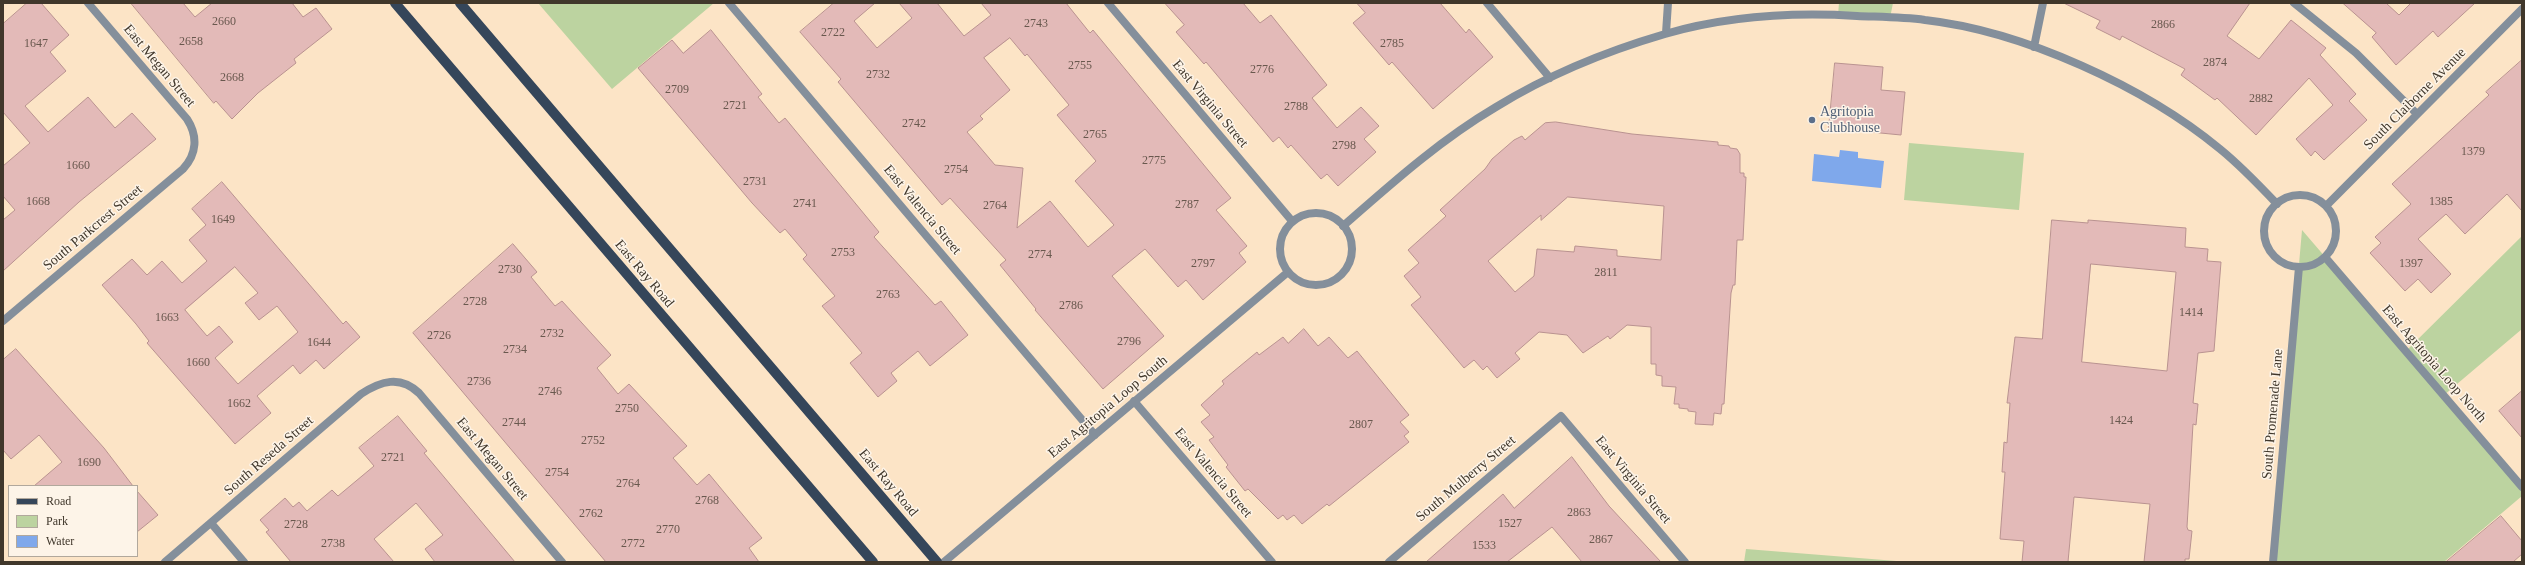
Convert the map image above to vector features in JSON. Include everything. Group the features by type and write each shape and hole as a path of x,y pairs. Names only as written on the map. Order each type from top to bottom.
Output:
{"main road":[{"name":"East Ray Road","path":"395,3 873,562"},
{"name":"East Ray Road","path":"460,3 937,562"}],"street":[{"name":"East Megan Street","path":"88,3 187,119 194,132 194,151"},
{"name":"East Valencia Street","path":"728,3 1095,435"},
{"name":"East Virginia Street","path":"1108,3 1292,221"},
{"path":"1487,3 1550,78"},
{"path":"1666,33 1668,3"},
{"path":"2034,47 2043,3"},
{"path":"2294,3 2356,53 2417,114"},
{"name":"South Claiborne Avenue","path":"2326,206 2522,9"},
{"path":"1343,226 1425,155 1496,106 1550,78 1588,61 1666,33 1747,18 1817,13 1928,20 1984,32 2034,47 2123,85 2176,117 2220,148 2277,204"},
{"name":"South Parkcrest Street","path":"3,321 183,169 194,151"},
{"path":"2308,196 2326,206 2333,216 2336,238 2325,257 2318,263 2299,267 2287,265 2276,258 2269,248 2265,237 2265,225 2269,213 2277,204 2286,198 2308,196"},
{"path":"1318,213 1334,218 1343,226 1351,242 1351,252 1345,269 1339,276 1320,284 1308,284 1288,272 1280,251 1280,240 1292,221 1302,215 1318,213"},
{"name":"East Agritopia Loop North","path":"2325,257 2522,487"},
{"name":"South Promenade Lane","path":"2273,562 2299,267"},
{"name":"East Agritopia Loop South","path":"944,562 1288,272"},
{"name":"East Megan Street","path":"396,380 407,384 419,393 562,562"},
{"name":"South Reseda Street","path":"165,562 361,394 381,382 396,380"},
{"name":"East Valencia Street","path":"1134,401 1272,562"},
{"name":"East Virginia Street","path":"1561,416 1685,562"},
{"name":"South Mulberry Street","path":"1389,562 1561,416"},
{"path":"211,523 244,562"}],"green space":[{"path":"538,3 714,3 612,89"},
{"path":"1839,3 1893,3 1890,18 1838,15"},
{"path":"1909,143 2024,153 2019,210 1904,200"},
{"path":"2302,230 2406,351 2522,236 2522,329 2444,395 2522,487 2522,496 2444,562 2273,562"},
{"path":"1746,549 1909,562 1744,562"}],"water":[{"path":"1840,150 1858,152 1858,158 1884,161 1881,188 1812,181 1814,154 1839,157"}],"building":[{"path":"27,3 41,3 69,35 50,52 66,71 25,106 48,132 88,97 115,128 132,113 156,139 79,202 3,271 3,220 15,210 3,196 3,166 30,143 3,112 3,24"},
{"path":"131,3 183,3 195,17 212,3 292,3 303,17 316,8 332,29 294,59 296,63 258,93 232,119 216,101 214,103"},
{"path":"834,3 875,3 854,21 877,48 912,18 899,3 937,3 964,36 991,15 981,3 1066,3 1090,33 1093,30 1231,198 1216,210 1247,246 1239,253 1246,262 1203,300 1186,280 1178,287 1145,249 1112,276 1164,336 1103,389 1035,310 1036,309 1000,265 1006,260 950,198 942,205 838,82 841,79 800,32","holes":["1010,38 1025,56 1027,54 1069,105 1057,115 1096,161 1075,181 1114,225 1088,247 1050,201 1017,228 1023,168 995,165 967,132 983,119 980,116 1010,90 984,58"]},
{"path":"1165,3 1243,3 1260,23 1271,15 1327,85 1312,98 1337,128 1361,107 1379,126 1364,139 1376,152 1338,186 1327,174 1321,179 1291,145 1288,148 1279,137 1273,142 1206,62 1204,64 1176,32 1184,25"},
{"path":"1357,3 1440,3 1466,33 1469,29 1493,57 1433,109 1392,62 1389,65 1353,23 1365,13"},
{"path":"2064,3 2250,3 2227,36 2259,59 2291,20 2326,48 2320,55 2356,94 2349,101 2367,120 2324,160 2315,151 2311,156 2296,139 2333,105 2309,78 2256,135 2217,98 2215,100 2181,75 2185,69 2122,36 2120,40 2096,28 2100,21"},
{"path":"2343,3 2386,3 2399,15 2411,3 2475,3 2438,37 2433,31 2396,65 2372,37 2376,33"},
{"path":"711,30 762,94 758,97 779,123 785,118 879,232 874,237 935,305 941,301 968,335 930,366 918,351 891,373 897,381 878,397 850,363 862,353 822,306 835,296 803,259 807,255 785,229 780,233 752,203 638,68 672,40 683,53"},
{"path":"2522,60 2522,211 2507,194 2465,234 2446,214 2418,239 2451,274 2431,293 2418,279 2405,291 2370,253 2381,243 2375,237 2411,204 2392,184 2489,95 2486,92"},
{"path":"1835,63 1883,67 1881,90 1905,92 1901,135 1829,128"},
{"path":"1556,122 1632,134 1718,142 1718,145 1729,146 1730,148 1737,149 1740,154 1740,173 1744,173 1744,177 1746,177 1743,240 1737,240 1735,285 1733,285 1731,293 1724,404 1722,404 1721,414 1714,413 1713,425 1695,424 1696,412 1679,408 1679,404 1674,404 1676,387 1662,386 1662,376 1656,375 1656,364 1651,364 1651,327 1627,325 1610,339 1608,336 1583,353 1567,335 1539,332 1515,353 1520,359 1497,378 1487,366 1483,370 1474,360 1464,368 1411,305 1421,297 1404,276 1419,263 1408,250 1446,216 1440,210 1485,169 1492,159 1514,140 1522,136 1525,140 1545,123","holes":["1568,197 1664,206 1661,260 1617,256 1617,250 1575,246 1574,252 1537,249 1534,276 1515,292 1488,261 1541,215 1541,220"]},
{"path":"222,182 343,324 346,321 360,337 324,369 316,360 300,374 293,365 257,396 271,413 235,444 147,343 149,341 136,324 102,285 132,259 147,275 162,261 182,283 207,261 189,240 206,225 192,209","holes":["235,267 258,293 245,303 259,320 277,306 298,332 238,384 215,358 233,342 219,326 207,336 185,310"]},
{"path":"2052,220 2088,223 2088,220 2186,228 2185,247 2208,249 2207,261 2221,262 2214,351 2198,353 2193,403 2198,404 2196,425 2193,424 2187,527 2188,530 2192,531 2189,559 2185,559 2185,562 2144,562 2150,504 2074,497 2068,562 2022,562 2024,541 2000,539 2005,472 2002,472 2004,442 2007,443 2010,403 2007,403 2015,337 2042,339","holes":["2091,264 2176,272 2167,371 2082,362"]},
{"path":"513,244 537,272 531,277 555,306 562,301 611,355 597,368 618,394 629,384 687,446 673,458 697,485 709,474 762,538 749,548 759,562 606,562 413,333"},
{"path":"1304,329 1318,346 1329,337 1348,358 1357,351 1409,415 1400,422 1409,432 1404,436 1409,442 1329,506 1327,504 1302,524 1294,515 1287,520 1283,515 1278,519 1248,489 1245,491 1226,467 1228,465 1209,440 1214,437 1201,422 1210,415 1201,405 1224,384 1222,381 1257,352 1259,355 1283,337 1288,343"},
{"path":"16,349 104,448 132,485 35,485 62,462 39,435 11,459 3,450 3,360"},
{"path":"2522,391 2522,438 2499,411"},
{"path":"398,416 427,451 424,453 515,562 435,562 425,549 443,535 416,503 374,539 394,562 291,562 266,532 269,530 260,520 285,498 293,507 299,502 307,511 332,490 338,496 374,466 359,448"},
{"path":"1572,457 1609,506 1661,562 1582,562 1552,527 1507,562 1426,562 1503,494 1514,508"},
{"path":"138,492 158,515 138,531"},
{"path":"2501,516 2522,541 2522,554 2513,562 2446,562"}],"place":[{"name":"Agritopia Clubhouse","path":"1812,120"}]}
